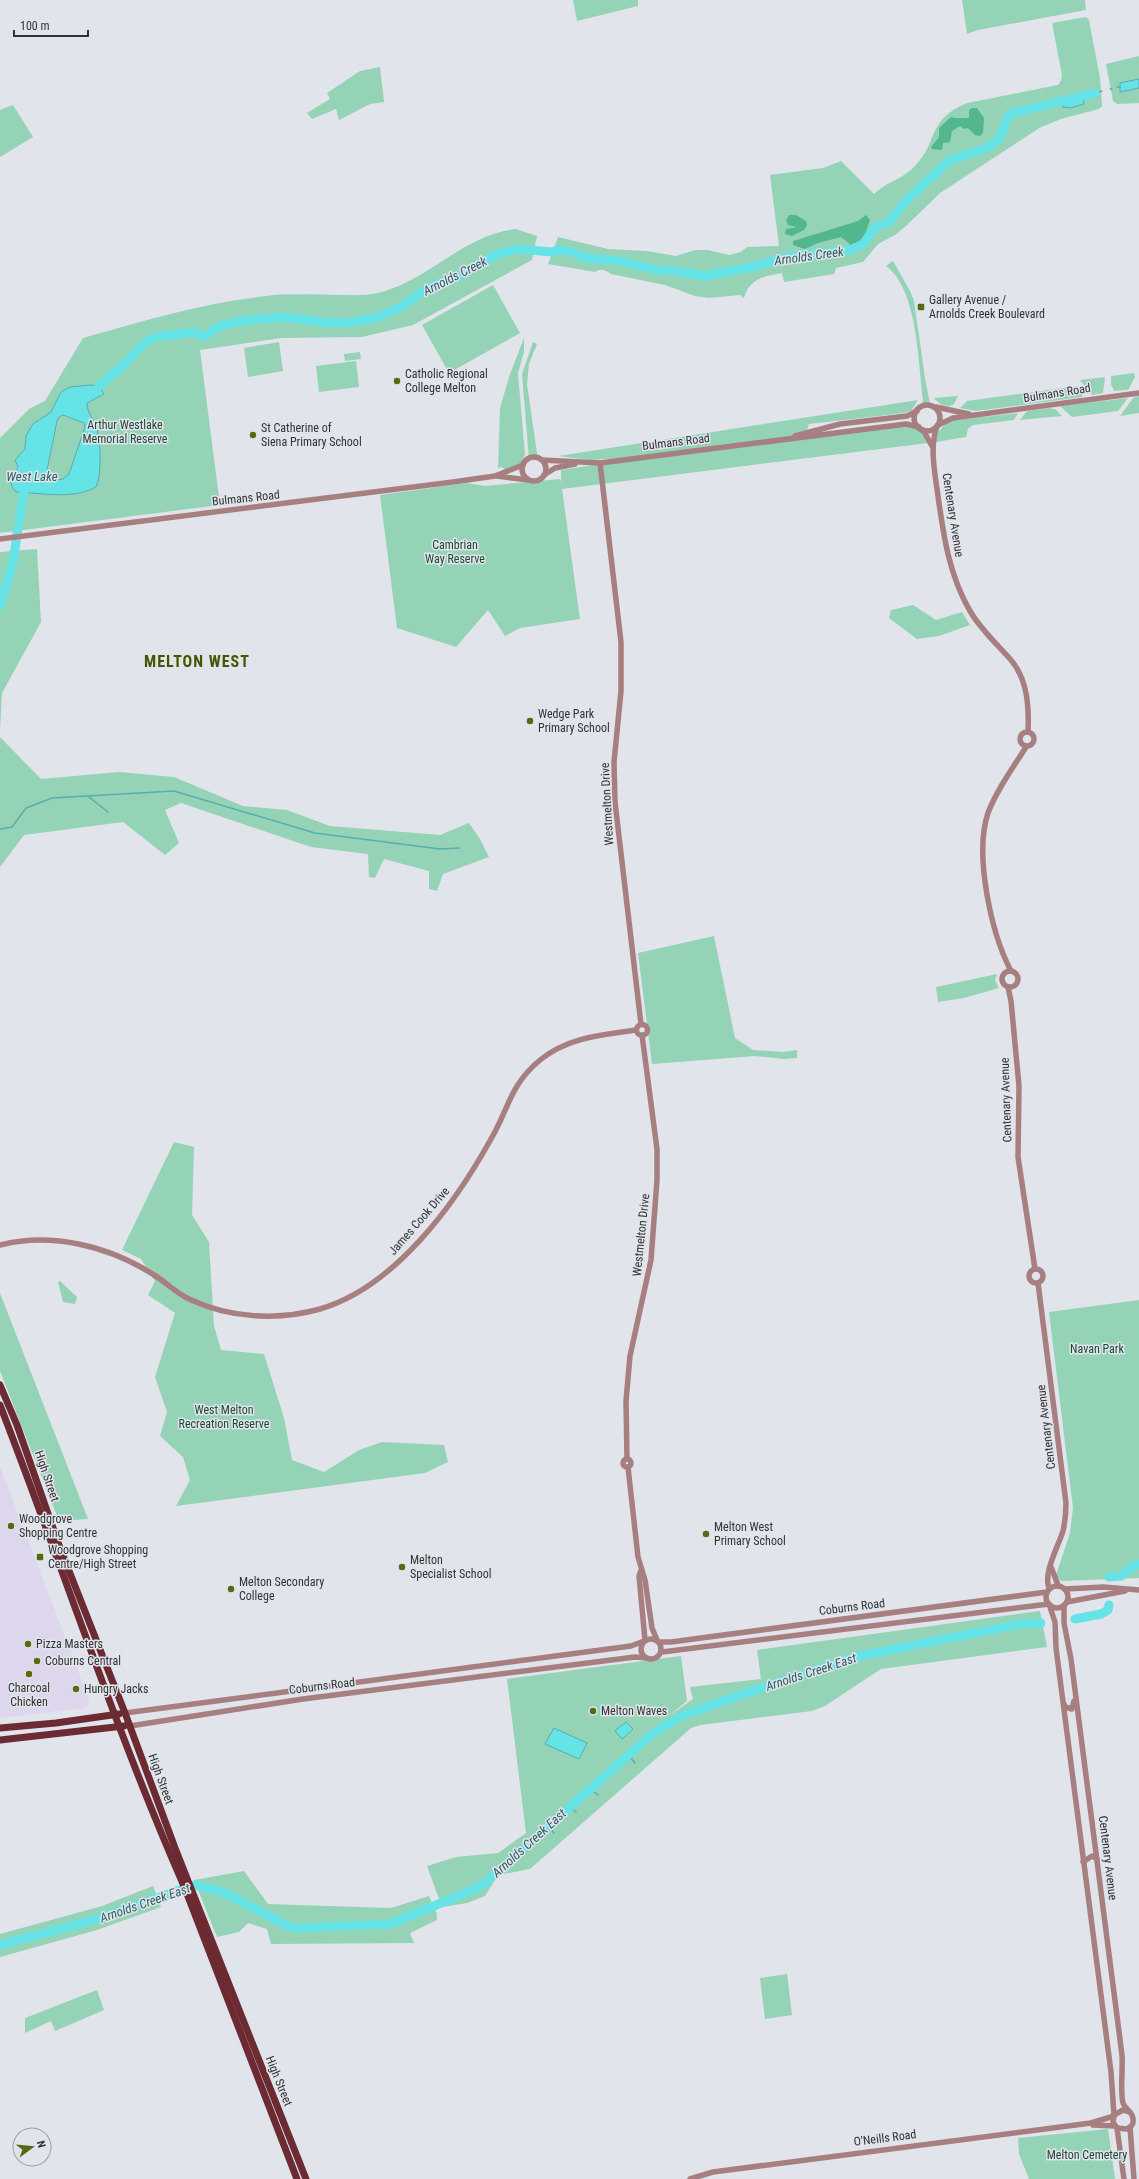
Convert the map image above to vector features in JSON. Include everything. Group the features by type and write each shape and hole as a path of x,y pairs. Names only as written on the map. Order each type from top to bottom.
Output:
{"main road":[{"name":"High Street","path":"0,1385 17,1425 87,1619 130,1726 171,1839 171,1850"},
{"name":"High Street","path":"0,1406 119,1727 164,1842 171,1850 188,1888 283,2131 306,2179"},
{"name":"Coburns Road","path":"0,1728 56,1723 125,1713"},
{"name":"Coburns Road","path":"0,1740 130,1726"},
{"path":"164,1842 171,1839"},
{"name":"High Street","path":"283,2131 297,2179"}],"street":[{"name":"Bulmans Road","path":"937,425 949,419 1139,393"},
{"path":"925,406 936,407 940,417 937,425 930,430 921,428 915,419 917,411 925,406"},
{"name":"Bulmans Road","path":"936,407 979,415"},
{"name":"Bulmans Road","path":"773,440 840,424 907,416 917,411"},
{"name":"Bulmans Road","path":"542,460 600,463 906,424 921,428"},
{"name":"Centenary Avenue","path":"937,425 932,446 942,526 952,572 970,612 1012,662 1022,679 1029,712 1028,732"},
{"name":"Centenary Avenue","path":"921,428 932,446"},
{"path":"531,457 542,460 546,467 544,475 537,480 529,480 523,473 522,465 531,457"},
{"name":"Bulmans Road","path":"544,475 555,468 581,463"},
{"name":"Westmelton Drive","path":"600,463 621,648 621,691 614,762 615,802 641,1024"},
{"name":"Bulmans Road","path":"0,539 285,505 495,476 522,465"},
{"name":"Bulmans Road","path":"495,476 529,480"},
{"path":"1003,955 1005,973 1002,980 1011,987 1019,978 1017,974 1011,971 1003,955 992,922 982,842 988,814 996,796 1026,746 1031,745 1034,741 1032,735 1028,732 1020,737 1022,744 1026,746"},
{"path":"1005,973 1011,971"},
{"name":"Centenary Avenue","path":"1011,987 1019,1086 1018,1157 1035,1270"},
{"path":"641,1024 644,1025 647,1032 642,1036 639,1035 636,1030 637,1026 641,1024"},
{"name":"James Cook Drive","path":"0,1245 37,1240 73,1243 109,1251 154,1275 189,1299 220,1310 245,1315 273,1316 320,1309 341,1300 373,1282 410,1252 445,1211 466,1181 493,1137 513,1090 541,1059 568,1043 588,1037 636,1030"},
{"name":"Westmelton Drive","path":"641,1570 628,1467 631,1463 627,1459 626,1401 629,1363 652,1260 657,1180 657,1149 642,1036"},
{"path":"1035,1270 1040,1271 1043,1275 1041,1281 1038,1283 1034,1283 1029,1278 1031,1272 1035,1270"},
{"name":"Centenary Avenue","path":"1038,1283 1066,1503 1063,1530 1047,1577 1048,1590"},
{"path":"1051,1567 1058,1585 1065,1589 1104,1587 1136,1590"},
{"path":"641,1570 645,1580 652,1628 662,1652 657,1658 647,1658 641,1650 645,1641 639,1576 641,1570"},
{"path":"1058,1585 1048,1590 1046,1598 1049,1606 1058,1608 1066,1604 1136,1590"},
{"path":"1065,1589 1068,1595 1066,1604"},
{"name":"Coburns Road","path":"658,1641 671,1642 964,1604 1048,1590"},
{"path":"964,1604 965,1614"},
{"name":"Centenary Avenue","path":"1066,1604 1064,1623 1073,1675 1122,2055 1124,2078 1122,2096 1124,2105 1130,2112"},
{"name":"Centenary Avenue","path":"1049,1606 1055,1622 1056,1648 1111,2072 1114,2115"},
{"name":"Coburns Road","path":"662,1652 965,1614 1049,1606"},
{"path":"645,1641 651,1638 658,1641"},
{"name":"Coburns Road","path":"125,1713 364,1680 631,1646 645,1641"},
{"name":"Coburns Road","path":"130,1726 216,1711 365,1691 634,1657 647,1658"},
{"path":"520,1660 522,1672"},
{"path":"1063,1701 1065,1707 1070,1709 1074,1708 1073,1675"},
{"path":"364,1680 365,1691"},
{"path":"1083,1862 1092,1856 1097,1859"},
{"path":"1124,2179 1114,2115 1123,2110 1130,2112 1133,2119 1130,2127 1134,2179"},
{"name":"O'Neills Road","path":"690,2179 713,2172 1085,2124 1106,2120 1114,2115"},
{"name":"O'Neills Road","path":"1085,2124 1116,2127"},
{"path":"1116,2127 1124,2130 1130,2127"},
{"path":"1123,2170 1133,2170"}],"shaded area":[{"path":"0,1467 88,1697 89,1704 85,1708 0,1718"}],"green space":[{"path":"573,0 638,0 638,6 577,21"},
{"path":"962,0 1085,0 1086,10 978,30 967,34"},
{"path":"1086,17 1089,20 1100,78 1102,106 1099,109 1061,119 1041,127 940,193 906,226 895,235 878,244 863,262 836,268 834,274 784,282 782,273 763,277 750,286 744,298 740,295 709,298 695,296 665,285 611,274 603,270 595,272 548,264 558,237 608,249 647,251 676,256 695,250 708,250 729,255 741,252 747,247 779,246 770,175 823,168 841,161 874,194 884,186 905,175 914,167 922,158 939,124 954,110 967,103 1058,85 1061,81 1062,75 1052,23"},
{"path":"1139,56 1139,103 1117,104 1113,101 1106,64"},
{"path":"380,67 384,102 370,104 339,120 336,109 312,119 307,113 330,99 327,93 360,71"},
{"path":"13,105 33,137 0,157 0,110"},
{"path":"972,108 977,108 984,118 983,133 980,136 975,135 968,128 964,129 960,126 952,131 950,142 943,143 942,150 932,149 931,147 939,137 939,128 951,117 969,118 969,110"},
{"path":"789,215 796,215 806,221 807,225 804,230 792,236 785,234 786,229 797,227 788,225 786,220"},
{"path":"866,215 870,220 863,240 858,246 852,246 841,237 818,243 805,249 793,245 793,241 858,221"},
{"name":"Arthur Westlake Memorial Reserve","path":"516,229 537,236 532,260 413,325 362,337 281,338 200,350 220,505 0,533 0,438 29,409 45,401 83,338 173,313 243,299 303,294 369,295 378,293 413,279 480,239 497,233"},
{"path":"893,261 914,301 930,404 922,405 923,400 918,347 915,328 905,291 897,277 886,266"},
{"path":"493,285 520,333 449,373 422,325"},
{"path":"524,338 524,352 518,373 525,455 518,468 509,472 501,467 498,468 500,408 510,374"},
{"path":"279,342 283,371 248,377 244,348"},
{"path":"533,342 537,344 529,364 527,384 538,460 529,460 522,374"},
{"path":"360,352 361,359 345,361 344,354"},
{"path":"356,361 359,387 319,392 316,366"},
{"path":"1134,373 1135,377 1128,390 1114,391 1111,384 1111,376"},
{"path":"1105,377 1103,393 1092,395 1080,380"},
{"path":"1078,386 1083,390 1082,397 976,411 960,408 967,401"},
{"path":"958,396 954,404 949,406 941,404 934,398"},
{"path":"1139,396 1139,413 1120,416 1134,397"},
{"path":"1128,398 1118,411 1072,417 1060,406"},
{"name":"Cambrian Way Reserve","path":"918,400 912,410 904,413 809,424 806,433 773,441 903,426 917,427 928,433 928,443 562,489 580,619 520,628 505,636 488,610 456,647 397,628 380,495 467,483 485,486 560,479 561,482 561,470 653,456 590,460 558,456"},
{"path":"1049,408 1055,409 1062,416 1020,420 1027,411"},
{"path":"1018,413 1014,420 973,425 968,429 966,437 936,442 938,432 948,421"},
{"path":"37,549 41,622 2,693 0,729 0,552"},
{"path":"913,605 936,620 962,612 970,625 939,636 917,639 889,618 891,610"},
{"path":"0,737 41,779 119,772 174,777 243,806 287,810 330,826 440,835 469,823 480,839 489,857 443,874 437,891 429,889 429,871 384,859 375,878 369,877 368,854 311,847 181,803 165,810 179,843 165,855 123,822 24,835 0,867"},
{"path":"714,936 735,1038 753,1050 783,1052 797,1050 797,1058 784,1059 755,1056 652,1064 638,953"},
{"path":"997,974 995,980 999,988 964,998 938,1002 936,987"},
{"name":"West Melton Recreation Reserve","path":"174,1142 194,1147 192,1215 209,1242 214,1326 221,1350 264,1354 284,1418 292,1460 324,1472 359,1450 382,1442 444,1445 448,1462 425,1473 176,1506 190,1480 183,1457 160,1436 167,1412 155,1377 175,1313 148,1295 155,1281 141,1259 122,1250"},
{"path":"60,1281 77,1297 75,1304 63,1302 58,1282"},
{"path":"0,1293 88,1519 59,1521 0,1371"},
{"name":"Navan Park","path":"1139,1300 1139,1578 1061,1581 1056,1575 1070,1533 1073,1508 1049,1312"},
{"path":"1040,1611 1047,1647 881,1669 825,1706 812,1711 700,1725 691,1728 530,1869 498,1875 485,1896 467,1903 442,1907 427,1866 456,1857 498,1853 526,1833 507,1679 681,1656 687,1701 669,1716 693,1699 690,1687 761,1679 757,1650"},
{"path":"244,1871 268,1904 391,1908 429,1896 437,1914 437,1920 410,1933 414,1943 271,1944 267,1929 248,1923 239,1932 217,1937 194,1880"},
{"path":"153,1886 161,1907 97,1930 0,1957 0,1934 102,1906"},
{"path":"787,1974 792,2015 765,2019 760,1978"},
{"path":"97,1990 104,2010 55,2031 51,2021 25,2033 25,2018"},
{"name":"Melton Cemetery","path":"1108,2129 1115,2179 1029,2179 1019,2154 1018,2138"}],"water":[{"path":"1139,79 1139,88 1120,92 1120,83"},
{"path":"1077,96 1083,97 1084,104 1070,108 1063,107 1062,101"},
{"name":"West Lake","path":"92,385 99,386 104,394 87,403 89,412 98,433 99,440 100,466 96,487 87,491 67,495 16,492 12,487 10,476 15,473 18,467 15,460 25,449 26,436 33,424 51,412 61,392 70,387","holes":["63,415 84,423 85,427 69,474 63,479 58,480 50,475 47,470 57,421 59,417"]},
{"path":"626,1722 633,1729 622,1739 615,1731"},
{"path":"554,1728 587,1743 579,1759 545,1744"}],"waterway":[{"name":"Arnolds Creek","path":"552,252 558,250 573,252 586,258 620,261 656,270 705,276 756,266 791,256 850,250 863,244 875,227 888,223 907,200 950,160 987,148 1000,138 1008,117 1012,113 1095,93"},
{"name":"Arnolds Creek","path":"99,386 127,362 144,343 156,337 194,332 203,337 222,325 249,320 285,317 329,323 346,323 376,318 403,306 429,287 455,278 497,254 518,249 552,252"},
{"path":"19,521 24,492"},
{"path":"0,606 13,562 18,528"},
{"path":"0,829 12,827 26,808 52,798 174,791 315,833 440,849 459,848"},
{"path":"89,797 108,812"},
{"name":"Arnolds Creek East","path":"1109,1577 1121,1576 1133,1566 1139,1564"},
{"name":"Arnolds Creek East","path":"1075,1619 1101,1614 1108,1610 1109,1605"},
{"name":"Arnolds Creek East","path":"0,1945 94,1920 194,1885 223,1892 286,1925 296,1928 390,1924 475,1889 485,1883 652,1734 683,1715 850,1658 1020,1624 1041,1623"},
{"path":"628,1755 635,1763"},
{"name":"Arnolds Creek East","path":"595,1784 597,1778"},
{"path":"590,1789 598,1795"},
{"name":"Arnolds Creek East","path":"570,1807 576,1812"},
{"path":"548,1826 554,1833"}],"place":[{"name":"Gallery Avenue / Arnolds Creek Boulevard","path":"921,307"},
{"name":"Catholic Regional College Melton","path":"397,381"},
{"name":"St Catherine of Siena Primary School","path":"253,435"},
{"name":"Wedge Park Primary School","path":"530,721"},
{"name":"Woodgrove Shopping Centre","path":"11,1526"},
{"name":"Melton West Primary School","path":"706,1534"},
{"name":"Woodgrove Shopping Centre/High Street","path":"40,1557"},
{"name":"Melton Specialist School","path":"402,1567"},
{"name":"Melton Secondary College","path":"231,1589"},
{"name":"Pizza Masters","path":"28,1644"},
{"name":"Coburns Central","path":"37,1661"},
{"name":"Charcoal Chicken","path":"29,1674"},
{"name":"Hungry Jacks","path":"76,1689"},
{"name":"Melton Waves","path":"593,1711"}],"district":[{"name":"MELTON WEST","path":"197,661"}]}
